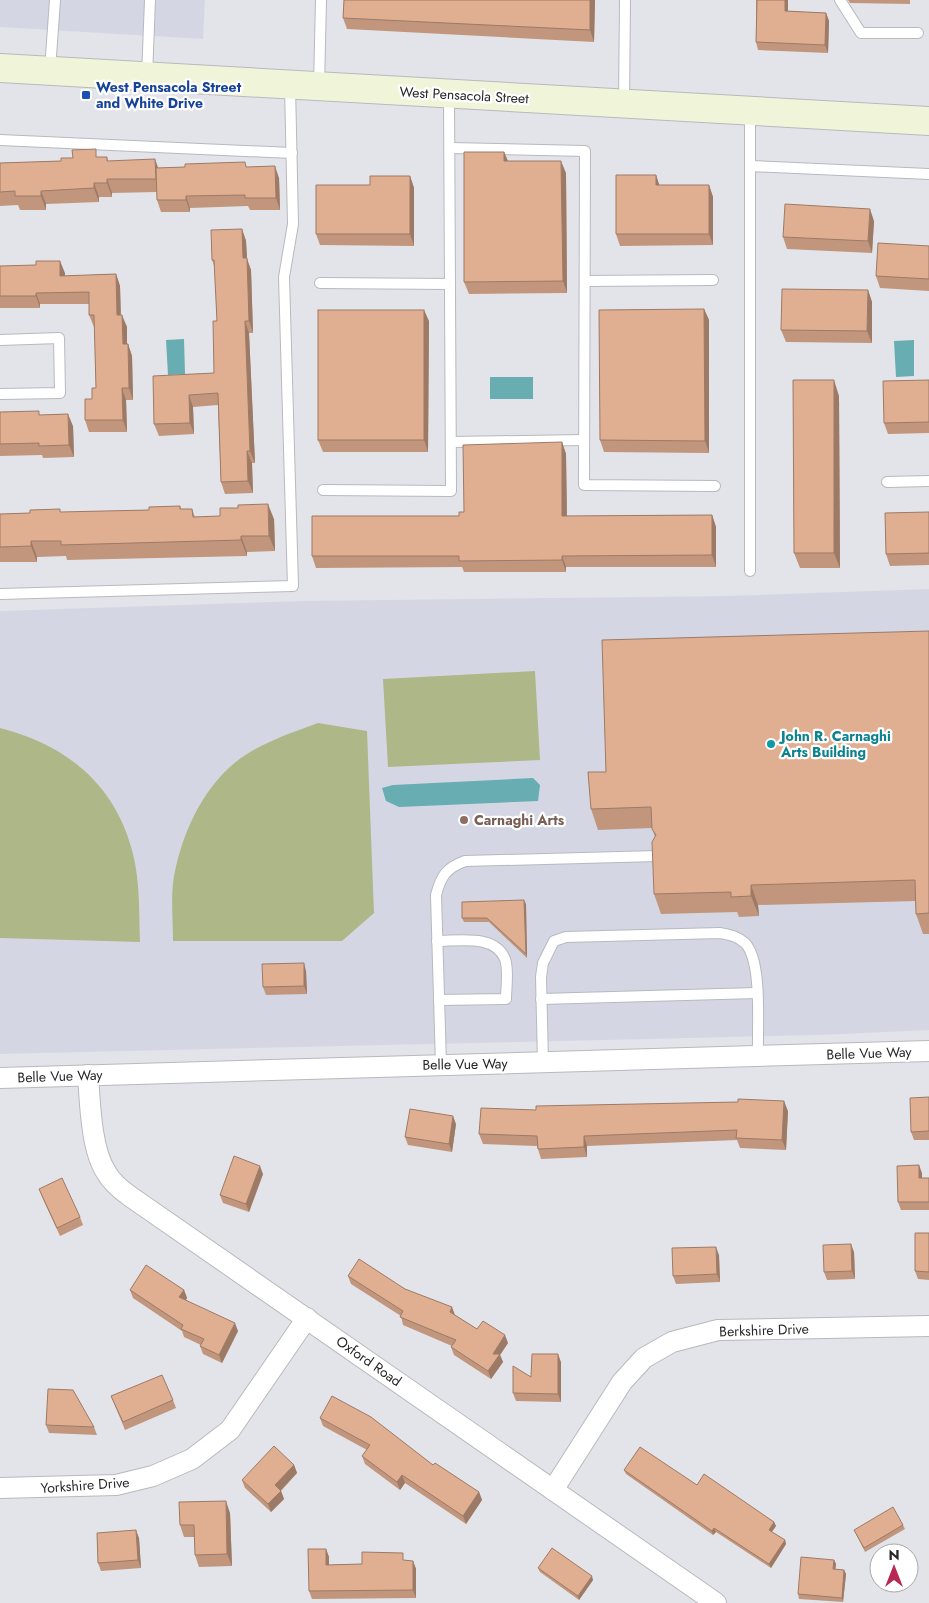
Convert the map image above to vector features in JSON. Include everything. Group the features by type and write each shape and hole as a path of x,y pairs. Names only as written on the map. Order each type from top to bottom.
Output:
{"main road":[{"name":"West Pensacola Street","path":"0,68 929,121"}],"street":[{"name":"Belle Vue Way","path":"0,1078 929,1051"},
{"name":"Oxford Road","path":"88,1075 96,1143 104,1170 113,1183 716,1603"},
{"name":"Yorkshire Drive","path":"0,1488 80,1488 116,1485 153,1476 192,1459 230,1430 307,1318"},
{"name":"Berkshire Drive","path":"553,1490 622,1382 644,1358 672,1342 718,1330 929,1326"}],"lane":[{"path":"50,71 55,0"},
{"path":"147,77 150,0"},
{"path":"319,87 321,0"},
{"path":"624,104 626,0"},
{"path":"840,0 862,33 918,33"},
{"path":"0,594 293,586 284,277 294,224 290,85"},
{"path":"323,490 451,491 449,94"},
{"path":"750,111 750,571"},
{"path":"0,140 292,153"},
{"path":"450,148 586,152 584,485 715,486"},
{"path":"750,166 929,174"},
{"path":"585,281 713,280"},
{"path":"320,283 450,284"},
{"path":"0,340 59,338 60,393 0,394"},
{"path":"451,442 584,440"},
{"path":"888,482 929,481"},
{"path":"441,1065 436,895 441,876 451,866 465,861 657,856"},
{"path":"543,1062 543,963 554,941 566,937 662,934 720,933 736,936 746,944 756,965 758,1057"},
{"path":"437,941 482,941 499,948 506,961 506,999 439,1000"},
{"path":"542,999 756,994"}],"shaded area":[{"path":"0,0 205,0 203,39 0,27"},
{"name":"Carnaghi Arts","path":"929,589 929,1030 820,1035 0,1054 0,611 303,601 729,596"}],"green space":[{"path":"535,671 540,760 388,767 383,679"},
{"path":"318,723 367,731 374,913 342,941 173,941 172,890 176,865 188,828 207,794 232,765 247,754 273,740"},
{"path":"0,728 24,735 47,745 85,771 101,788 125,829 133,854 139,898 140,942 0,938"}],"water":[{"path":"184,339 185,374 168,375 166,340"},
{"path":"914,340 914,376 896,377 894,341"},
{"path":"490,377 533,377 533,399 490,399"},
{"path":"533,778 540,785 538,801 399,807 386,801 382,788 393,785"}],"building":[{"path":"344,0 590,0 590,30 343,18"},
{"path":"757,0 785,0 785,11 826,13 825,45 756,42"},
{"path":"96,149 96,157 107,157 107,161 155,159 156,179 107,179 107,183 94,183 94,188 41,191 41,196 15,196 15,191 0,192 0,163 61,161 61,158 73,158 72,150"},
{"path":"464,152 504,152 504,161 561,161 563,281 464,282"},
{"path":"245,162 246,167 275,166 276,198 245,198 245,195 186,196 186,200 157,200 156,168 185,167 185,164"},
{"path":"616,175 656,175 656,185 709,185 709,234 616,234"},
{"path":"370,176 410,176 410,234 316,234 316,185 370,185"},
{"path":"785,204 870,209 868,241 783,237"},
{"path":"242,229 243,258 247,258 249,321 245,321 250,451 247,451 248,481 221,482 218,393 189,395 190,423 154,424 153,376 214,373 213,321 217,321 211,230"},
{"path":"878,243 929,246 929,279 876,276"},
{"path":"36,261 60,261 60,276 116,274 117,315 122,315 123,344 128,344 129,388 122,388 123,420 85,420 85,399 92,399 92,388 96,388 94,315 89,315 89,292 36,293 36,296 0,296 0,266 36,265"},
{"path":"782,289 868,290 867,331 781,330"},
{"path":"704,309 705,441 600,440 599,310"},
{"path":"318,310 424,310 424,440 318,440"},
{"path":"793,380 834,380 834,553 794,553"},
{"path":"929,380 929,422 884,423 883,381"},
{"path":"39,411 39,415 68,414 69,445 39,446 39,443 0,444 0,412"},
{"path":"562,442 562,516 712,515 712,555 562,556 562,560 459,561 459,556 312,556 312,516 459,516 459,512 464,512 463,445"},
{"path":"268,504 269,536 241,536 241,540 61,545 61,541 31,541 31,546 0,547 0,514 30,513 30,510 60,509 60,512 149,510 149,507 180,506 180,509 192,509 193,517 220,516 220,508"},
{"path":"929,512 929,553 886,554 885,513"},
{"name":"John R. Carnaghi Arts Building","path":"929,631 929,913 916,914 915,880 751,885 751,896 731,897 731,892 654,894 652,842 656,835 652,829 651,807 591,809 588,772 606,772 602,640"},
{"path":"524,900 526,954 487,918 462,918 462,902"},
{"path":"304,963 304,986 263,987 262,964"},
{"path":"929,1097 929,1131 911,1132 910,1098"},
{"path":"738,1099 784,1101 782,1140 736,1138 737,1130 584,1136 584,1147 538,1149 537,1136 479,1134 481,1108 536,1110 536,1106 738,1102"},
{"path":"410,1109 453,1116 449,1144 405,1137"},
{"path":"234,1156 260,1166 246,1204 220,1195"},
{"path":"919,1165 919,1178 929,1178 929,1202 898,1202 897,1166"},
{"path":"62,1178 80,1217 57,1228 39,1189"},
{"path":"915,1233 929,1233 929,1272 915,1271"},
{"path":"851,1244 852,1271 824,1272 823,1245"},
{"path":"716,1247 717,1274 673,1276 672,1248"},
{"path":"359,1259 405,1289 452,1307 450,1312 477,1329 483,1321 505,1335 493,1354 500,1354 488,1371 451,1347 456,1340 400,1317 403,1311 348,1276"},
{"path":"146,1265 184,1290 179,1297 235,1323 219,1355 200,1346 204,1339 181,1329 183,1325 130,1290"},
{"path":"532,1354 558,1354 558,1394 513,1393 513,1366 531,1377"},
{"path":"162,1375 173,1400 123,1422 111,1396"},
{"path":"48,1389 73,1390 94,1427 46,1425"},
{"path":"332,1396 371,1417 433,1465 435,1463 479,1492 463,1516 402,1475 397,1482 362,1456 370,1445 320,1418"},
{"path":"274,1446 294,1465 275,1485 281,1491 268,1504 242,1480"},
{"path":"640,1447 697,1485 704,1474 774,1522 769,1530 785,1540 769,1564 714,1528 712,1531 624,1470"},
{"path":"226,1501 227,1554 195,1555 194,1525 180,1525 179,1502"},
{"path":"893,1507 903,1525 872,1543 869,1543 864,1548 854,1530"},
{"path":"136,1530 138,1560 98,1563 97,1533"},
{"path":"552,1548 592,1576 578,1596 538,1568"},
{"path":"308,1549 326,1549 326,1565 362,1564 362,1552 403,1553 403,1560 413,1561 413,1590 309,1591"},
{"path":"801,1557 834,1560 833,1569 844,1570 842,1598 798,1594"}],"place":[{"name":"West Pensacola Street and White Drive","path":"86,95"},
{"name":"John R. Carnaghi Arts Building","path":"771,744"},
{"name":"Carnaghi Arts","path":"464,820"}]}
